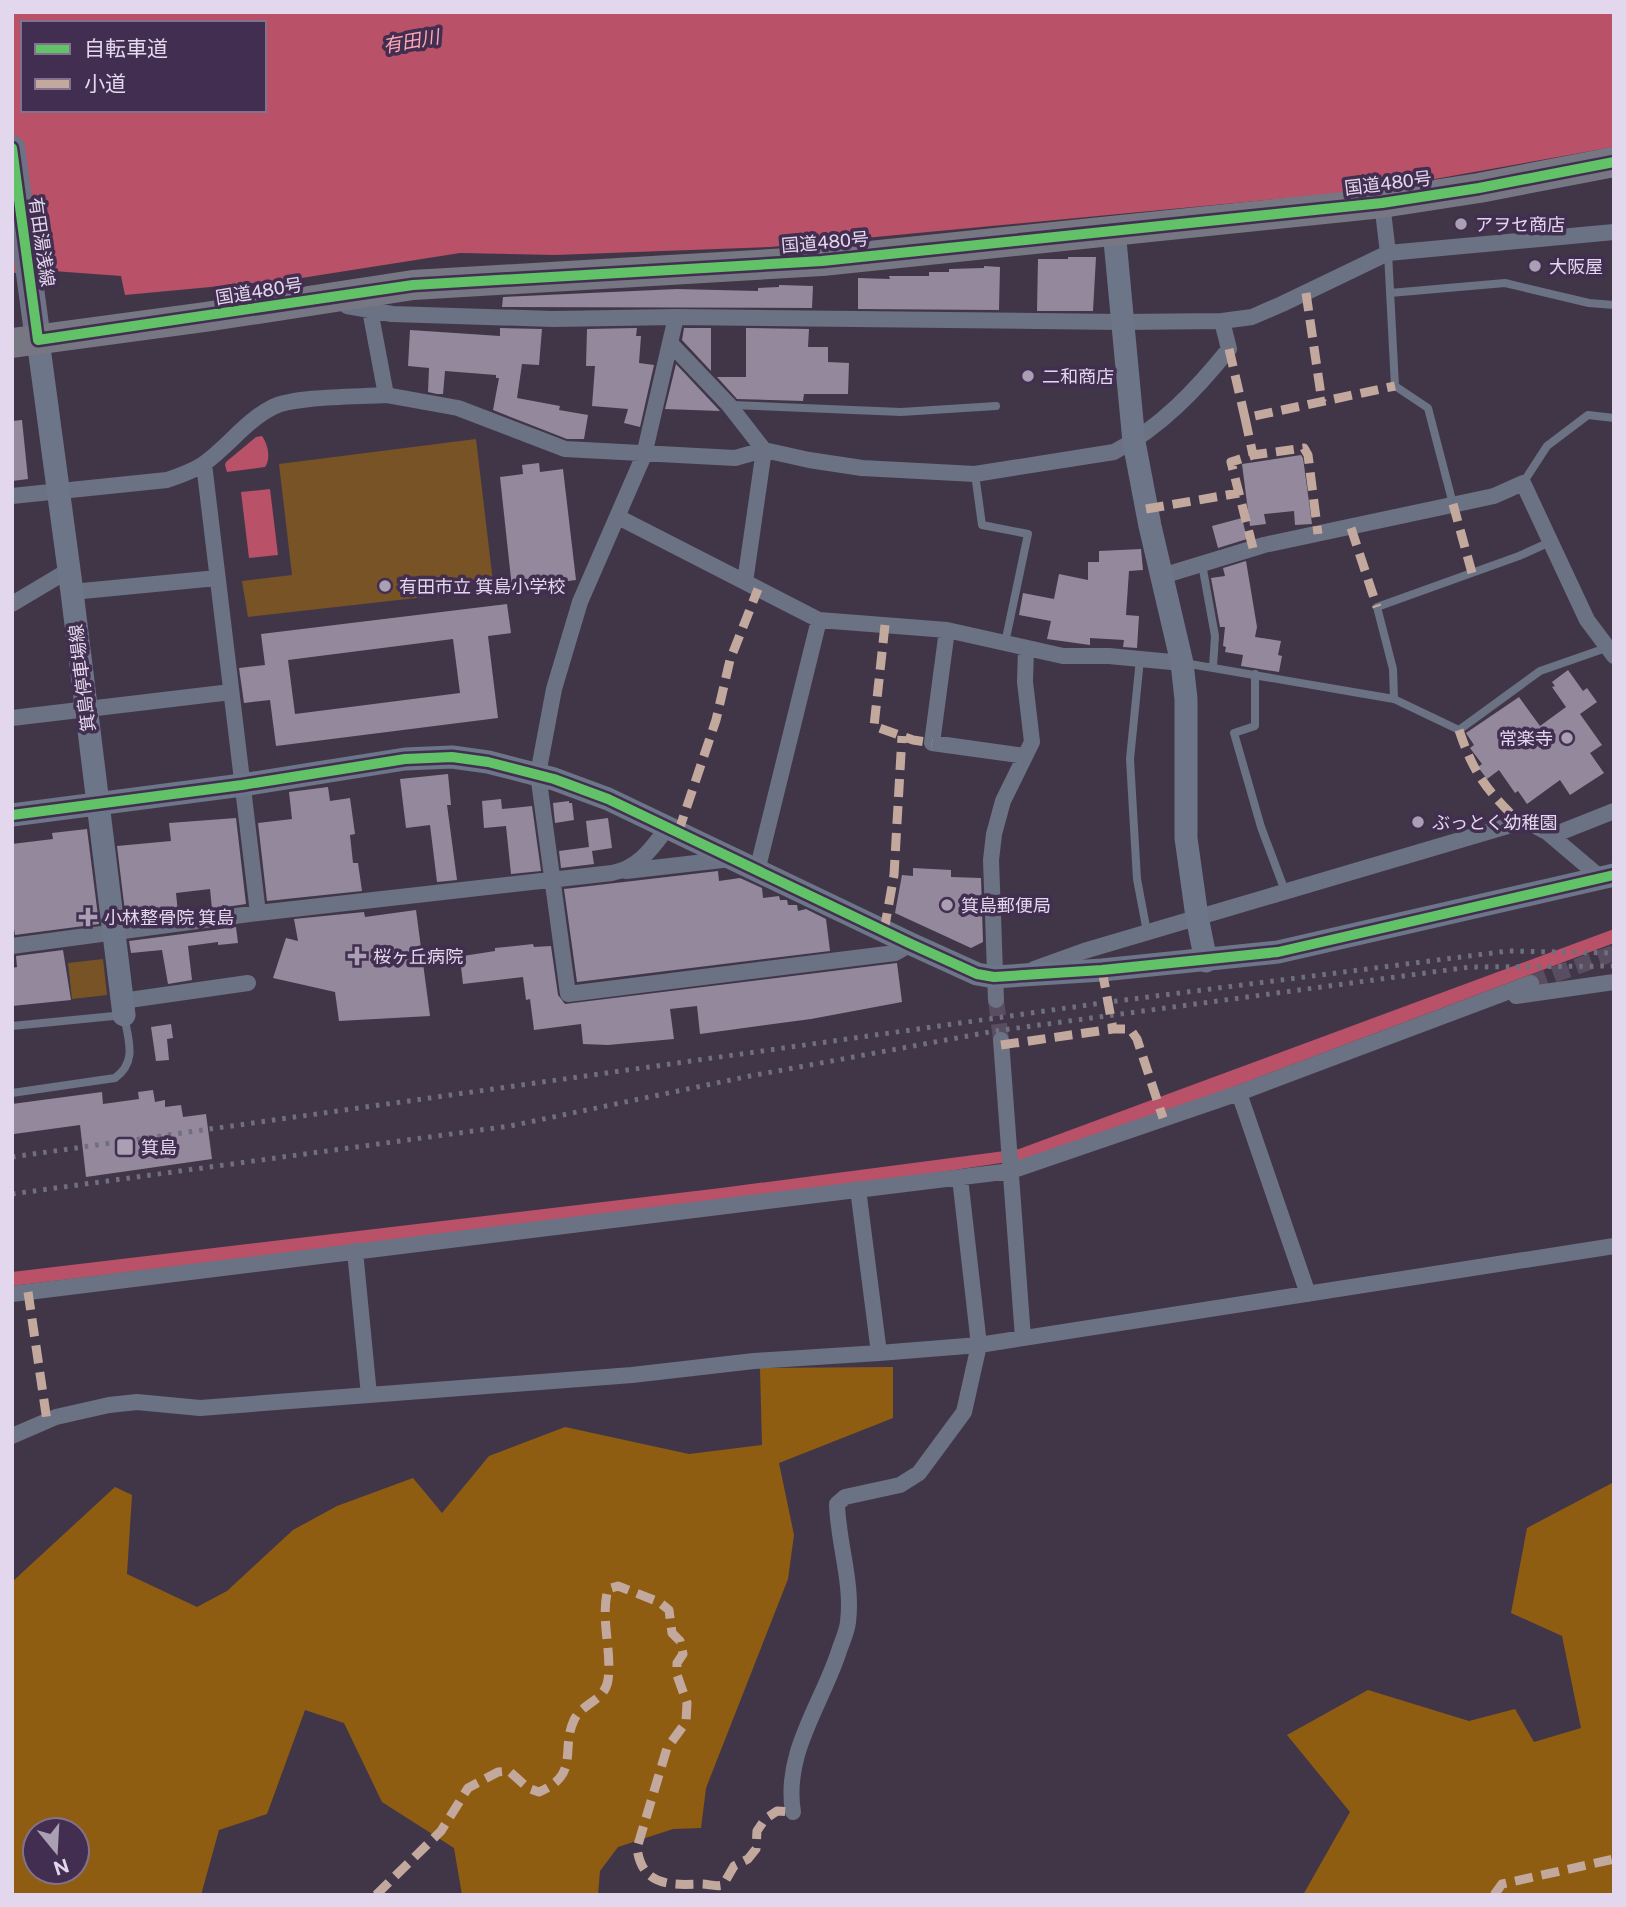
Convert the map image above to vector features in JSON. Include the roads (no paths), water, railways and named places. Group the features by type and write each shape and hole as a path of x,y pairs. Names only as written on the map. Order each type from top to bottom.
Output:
{"highway":[{"name":"国道480号","path":"25,342 413,285 822,261 1382,203 1479,188 1614,162"}],"main road":[{"name":"有田湯浅線","path":"12,148 33,304 25,342"}],"street":[{"path":"1382,203 1388,253"},
{"path":"1114,230 1134,442 1182,663 1186,699 1186,838 1206,961"},
{"path":"340,295 347,306 392,314 553,319 676,317 1121,323 1223,321 1252,317 1388,253 1614,232"},
{"path":"370,310 386,395"},
{"path":"676,317 644,455 580,601 554,689 538,774 568,994 895,953 911,944"},
{"path":"12,496 167,480 187,474 204,464 235,435 273,407 289,402 386,395 458,408 565,449 735,458 764,450 862,468 975,474 1114,452 1134,442 1184,399 1229,349 1223,321"},
{"name":"箕島停車場線","path":"25,342 58,491 123,1008"},
{"path":"670,344 729,405 764,450 745,582"},
{"path":"204,464 258,914"},
{"path":"1162,576 1264,545 1494,496 1523,483 1587,620 1610,652"},
{"path":"618,517 819,620 947,630 1063,656 1182,663"},
{"path":"12,604 70,581 217,578"},
{"path":"757,871 819,620"},
{"path":"947,630 932,743 1025,756"},
{"path":"1000,984 991,885 995,834 1003,801 1031,743 1025,682 1026,648"},
{"path":"12,718 231,692"},
{"path":"12,816 242,785 368,763 430,757 488,762 538,774 608,799 1000,984 1206,961 1303,947 1607,877"},
{"path":"1548,833 1568,831 1614,811"},
{"path":"1000,984 1084,951 1520,823 1534,824 1607,877"},
{"path":"620,872 642,859 667,828"},
{"path":"12,946 258,914 552,882 731,859"},
{"path":"1485,999 1614,982"},
{"path":"123,1008 248,983"},
{"path":"12,1294 1011,1171 1238,1093 1531,983"},
{"path":"1001,1040 1023,1338"},
{"path":"1238,1093 1308,1294"},
{"path":"793,1812 791,1801 797,1751 835,1665 848,1623 848,1598 837,1504 845,1497 900,1485 919,1473 964,1412 979,1345 960,1178"},
{"path":"858,1188 879,1353"},
{"path":"12,1436 56,1418 109,1405 137,1402 201,1408 632,1375 754,1361 979,1345 1614,1246"},
{"path":"355,1251 369,1395"}],"lane":[{"path":"1388,253 1395,386 1428,408 1453,504"},
{"path":"1390,293 1506,283 1589,303 1614,305"},
{"path":"729,405 901,412 996,406"},
{"path":"1523,483 1547,446 1569,427 1588,415 1614,418"},
{"path":"975,474 982,525 1028,534 1005,643"},
{"path":"1394,699 1393,669 1377,607 1519,556 1550,542"},
{"path":"1202,564 1215,636 1213,667"},
{"path":"1182,663 1394,699 1459,730 1540,671 1610,652"},
{"path":"1140,659 1130,759 1138,879 1147,932"},
{"path":"1255,674 1255,726 1234,733 1261,827 1285,891"},
{"path":"12,1026 123,1008 130,1058 125,1071 115,1078 12,1093"}],"water":[{"name":"有田川","path":"12,12 1614,12 1614,147 1373,190 770,247 555,255 460,253 295,279 125,295 121,276 53,271 12,273"},
{"path":"262,436 268,452 265,467 227,472 226,462 256,437"},
{"path":"270,489 278,555 249,558 241,492"},
{"path":"1614,929 1614,943 1220,1092 1034,1158 840,1187 12,1286 12,1272 721,1188 1019,1149"}],"tunnel":[{"path":"1531,983 1614,953"},
{"path":"996,1000 1001,1040"}],"railway":[{"path":"12,1157 1109,1002 1508,951 1614,953"},
{"path":"12,1194 510,1126 750,1076 995,1031 1470,967 1614,966"}],"place":[{"name":"アヲセ商店","path":"1461,224"},
{"name":"大阪屋","path":"1535,266"},
{"name":"二和商店","path":"1028,376"},
{"name":"有田市立 箕島小学校","path":"385,586"},
{"name":"常楽寺","path":"1567,738"},
{"name":"ぶっとく幼稚園","path":"1418,822"},
{"name":"箕島郵便局","path":"947,905"},
{"name":"小林整骨院 箕島","path":"88,917"},
{"name":"桜ヶ丘病院","path":"357,956"},
{"name":"箕島","path":"125,1147"}]}
